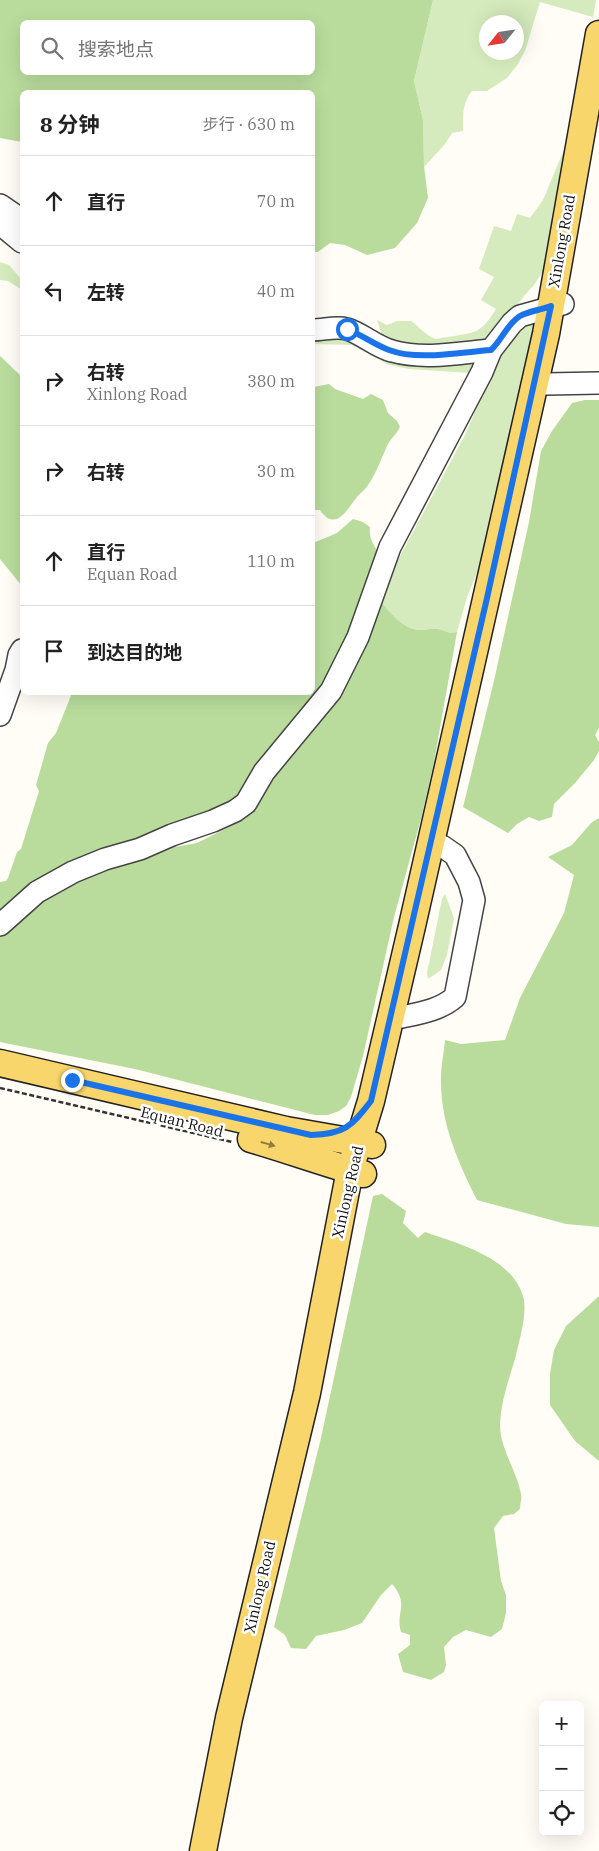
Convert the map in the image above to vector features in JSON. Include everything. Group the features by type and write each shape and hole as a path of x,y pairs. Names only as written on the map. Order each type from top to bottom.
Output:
{"main road":[{"name":"Xinlong Road","path":"203,1851 229,1718 307,1393 344,1203 365,1144 402,1017 492,636 525,468 546,384 599,34"},
{"name":"Xinlong Road","path":"365,1144 371,1101 557,305 599,89"},
{"name":"Equan Road","path":"0,1063 308,1146 356,1172"},
{"name":"Equan Road","path":"0,1078 206,1126 286,1149 340,1141 365,1144"},
{"path":"344,1203 342,1193 330,1172 308,1146 340,1132 357,1118 371,1101"},
{"name":"Xinlong Road","path":"209,1851 236,1721 318,1401 356,1172"}],"street":[{"path":"0,205 20,219"},
{"path":"0,224 20,240"},
{"path":"0,925 37,892 73,872 105,859 140,850 172,835 213,821 235,811 246,803 264,772 331,691 358,637 390,547 482,372 491,350 497,345 512,323 520,316 557,305"},
{"path":"315,330 347,329 390,351 404,353 441,355 491,350"},
{"path":"546,384 599,383"},
{"path":"0,715 20,654"},
{"path":"402,1017 436,1008 446,1004 455,996 474,900 469,882 456,855 442,846"}],"path":[{"path":"0,1088 236,1143"}],"green space":[{"path":"0,0 433,0 414,81 423,120 424,166 428,198 417,223 395,248 367,255 345,245 330,243 318,252 315,252 315,90 20,90 20,142 0,138"},
{"path":"433,0 596,0 593,17 540,2 524,53 524,15 479,15 479,60 520,60 507,78 487,91 472,91 465,105 463,131 452,133 445,144 424,167 423,120 414,81"},
{"path":"568,140 545,268 505,322 483,342 449,348 384,342 377,320 387,325 397,321 411,321 427,334 437,339 471,333 486,324 496,309 481,300 494,277 479,269 494,226 511,231 517,214 530,218 543,200"},
{"path":"0,262 9,265 20,278 20,289 8,281 0,280"},
{"path":"532,323 535,327 488,546 467,597 457,632 436,629 418,630 406,626 378,600 390,568 399,558 465,435 493,365 514,329"},
{"path":"320,334 480,357 470,373 409,369 389,365 352,345 315,344 315,335"},
{"path":"0,356 20,375 20,584 0,559"},
{"path":"329,384 335,389 363,399 371,394 383,400 388,413 397,421 400,427 388,443 367,487 341,517 336,519 326,517 320,510 315,510 315,387"},
{"path":"585,400 599,400 599,728 595,735 599,742 599,751 575,783 554,804 552,817 539,821 529,817 517,824 508,833 463,807 493,685 529,522 541,451 552,431 572,403"},
{"path":"353,519 363,522 370,527 371,540 379,559 337,667 228,808 0,914 0,882 6,881 8,878 17,852 21,849 39,791 36,785 48,743 56,733 71,695 315,695 315,542 337,533"},
{"path":"378,600 406,626 418,630 436,629 457,632 434,762 422,815 394,917 363,1056 351,1097 346,1106 328,1115 315,1115 135,1069 0,1042 0,937 38,902 72,880 158,850 197,843 231,826 242,817"},
{"path":"599,818 599,1227 566,1224 477,1200 463,1171 447,1126 441,1094 441,1069 445,1040 461,1044 505,1040 520,998 564,913 574,875 548,857 572,845 591,823"},
{"path":"445,894 454,918 447,955 441,970 428,979 427,973 442,899"},
{"path":"382,1194 406,1211 403,1223 418,1238 425,1232 468,1247 496,1262 517,1283 524,1303 522,1327 503,1400 500,1425 503,1443 519,1485 521,1496 520,1509 514,1514 503,1516 494,1528 501,1581 506,1595 506,1613 502,1629 491,1637 466,1630 453,1637 444,1647 446,1665 444,1672 431,1680 403,1672 398,1654 410,1645 410,1635 401,1632 400,1597 392,1584 381,1595 362,1623 344,1630 316,1636 306,1649 291,1648 285,1635 274,1627 321,1438 373,1196"},
{"path":"599,1296 599,1461 575,1441 550,1405 550,1374 554,1350 566,1326"}],"route":[{"path":"72,1080 311,1135 340,1132 357,1118 371,1101 487,598 551,306 520,316 512,323 497,345 491,350 441,355 418,355 390,351 347,329"}]}
